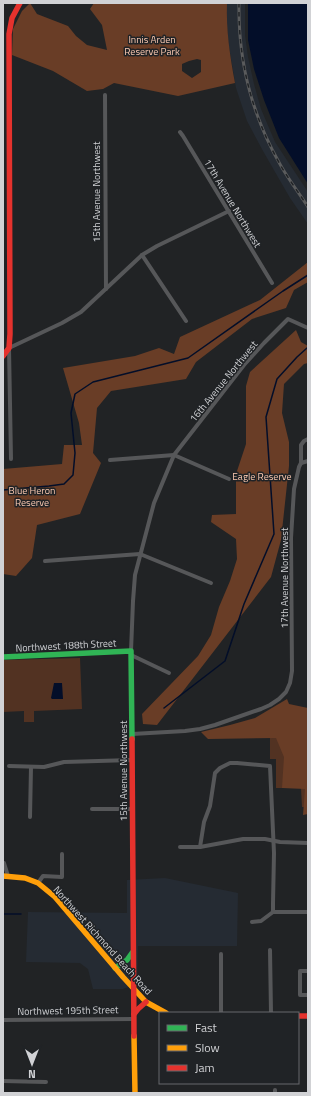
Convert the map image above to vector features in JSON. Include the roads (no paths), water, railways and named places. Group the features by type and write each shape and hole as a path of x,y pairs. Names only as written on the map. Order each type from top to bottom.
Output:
{"street":[{"path":"11,459 6,52 10,21 13,13 20,3"},
{"name":"15th Avenue Northwest","path":"105,95 106,289"},
{"name":"17th Avenue Northwest","path":"180,132 272,283"},
{"path":"3,356 9,348 81,312 142,256 157,246 229,211"},
{"path":"142,256 186,321"},
{"name":"16th Avenue Northwest","path":"174,455 244,365 264,342 288,319 308,328"},
{"name":"17th Avenue Northwest","path":"132,734 184,731 215,725 270,705 286,692 290,683 292,671 291,531 294,489 301,463 301,445 308,438"},
{"path":"110,460 174,455 228,479"},
{"name":"15th Avenue Northwest","path":"135,1093 132,953 132,601 135,575 154,503 174,455"},
{"path":"301,463 308,461"},
{"path":"45,561 140,554 211,583"},
{"name":"Northwest 188th Street","path":"3,657 131,653 169,674"},
{"path":"9,766 44,767 64,762 132,760"},
{"path":"200,847 204,822 210,806 215,773 220,768 230,763 270,766 274,912"},
{"path":"30,817 31,767"},
{"path":"92,809 132,809"},
{"path":"180,847 200,847 243,839 265,839 273,841 308,843"},
{"path":"38,883 43,876 62,877 62,854"},
{"path":"3,864 4,863 6,868 5,876"},
{"name":"Northwest Richmond Beach Road","path":"5,876 25,878 38,883 55,897 146,1002 164,1012"},
{"path":"252,922 261,920 274,912 308,912"},
{"path":"270,950 271,1012"},
{"path":"115,968 127,960 132,953"},
{"path":"220,954 220,1012"},
{"path":"308,971 300,971 300,995 308,995"},
{"path":"134,1018 136,1010 146,1002"},
{"name":"Northwest 195th Street","path":"3,1020 134,1018"},
{"path":"3,1081 46,1082"}],"water":[{"path":"248,3 308,3 308,184 279,138 264,100 254,69 248,40"},
{"path":"54,683 62,683 63,699 51,698"}],"waterway":[{"path":"3,490 64,484 73,475 75,453 71,413 75,394 93,382 188,358 308,275"},
{"path":"164,708 225,661 244,604 274,534 266,417 277,379 307,348"},
{"path":"3,914 21,914"}],"railway":[{"path":"239,3 239,25 244,67 255,108 262,128 281,166 308,207"}],"park label":[{"name":"Innis Arden Reserve Park","path":"152,44"},
{"name":"Eagle Reserve","path":"262,476"},
{"name":"Blue Heron Reserve","path":"32,496"}]}
